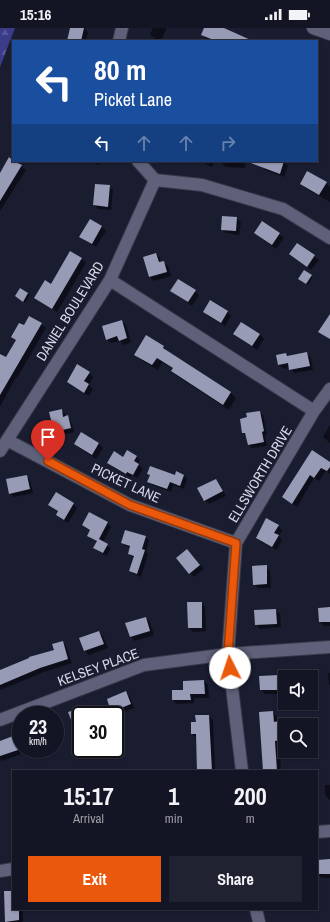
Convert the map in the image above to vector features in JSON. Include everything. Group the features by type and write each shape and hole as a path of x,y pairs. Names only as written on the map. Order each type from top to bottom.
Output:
{"street":[{"path":"119,40 122,28"},
{"path":"313,28 330,34"},
{"path":"139,162 154,180 202,185 283,209 330,238"},
{"name":"DANIEL BOULEVARD","path":"0,451 110,280 154,180"},
{"path":"110,280 314,411"},
{"name":"ELLSWORTH DRIVE","path":"242,770 228,654 236,543 314,411 330,389"},
{"name":"PICKET LANE","path":"7,440 130,505 236,543"},
{"name":"KELSEY PLACE","path":"0,720 144,665 228,654 330,647"},
{"path":"318,832 330,831"},
{"path":"0,871 12,869"},
{"path":"256,910 259,922"}],"green space":[{"path":"0,28 15,28 0,67"}],"building":[{"path":"70,28 84,28 81,40 67,40"},
{"path":"204,28 224,28 251,40 214,40 201,35"},
{"path":"9,157 12,162 22,165 0,201 0,173"},
{"path":"248,162 284,162 280,174"},
{"path":"307,171 327,182 319,195 300,184"},
{"path":"95,184 110,185 108,207 93,205"},
{"path":"222,216 237,217 236,231 221,230"},
{"path":"90,219 102,226 92,244 79,237"},
{"path":"262,221 280,233 272,245 254,233"},
{"path":"297,243 315,255 307,267 289,254"},
{"path":"70,251 82,258 52,309 34,298 45,280 51,284"},
{"path":"156,253 159,262 164,261 167,272 149,277 143,257"},
{"path":"304,270 312,275 306,284 298,279"},
{"path":"178,279 196,290 188,302 170,291"},
{"path":"20,288 28,293 23,302 15,296"},
{"path":"210,300 228,311 221,323 203,312"},
{"path":"330,314 330,339 318,332"},
{"path":"29,316 42,323 0,395 0,354 6,357 16,340 11,337 19,323 24,325"},
{"path":"122,320 127,338 119,341 117,336 106,340 102,326"},
{"path":"241,322 260,334 252,346 233,334"},
{"path":"146,335 164,346 163,348 231,392 223,405 171,371 173,368 157,358 152,365 134,355"},
{"path":"307,352 310,366 289,370 288,363 278,365 276,355 286,353 287,356"},
{"path":"77,364 90,372 84,381 89,384 84,393 67,382"},
{"path":"62,409 63,417 68,415 71,428 54,432 49,412"},
{"path":"260,411 264,431 262,432 264,442 248,445 245,433 242,433 240,419 247,417 246,413"},
{"path":"81,432 99,443 92,455 74,444"},
{"path":"127,450 137,456 134,461 139,464 133,475 127,472 126,474 107,463 114,451 123,457"},
{"path":"312,450 330,462 330,467 327,471 321,468 314,478 310,475 292,504 282,497"},
{"path":"150,466 175,475 176,471 184,475 180,486 170,482 167,489 147,482 150,475 147,474"},
{"path":"27,475 30,489 9,494 6,479"},
{"path":"216,479 223,491 204,501 197,488"},
{"path":"56,492 74,503 64,520 56,515 58,511 48,505"},
{"path":"89,512 108,522 99,539 108,544 103,553 93,548 97,541 87,536 90,530 82,525"},
{"path":"266,518 279,525 274,533 279,535 272,547 256,538"},
{"path":"125,530 146,536 142,549 145,550 137,574 129,571 134,556 128,554 130,546 121,543"},
{"path":"187,549 200,565 189,574 176,558"},
{"path":"267,565 267,584 253,585 252,566"},
{"path":"187,602 202,602 202,628 188,628"},
{"path":"330,607 330,622 319,622 318,608"},
{"path":"276,609 277,624 255,625 254,610"},
{"path":"146,617 150,631 130,637 125,623"},
{"path":"99,631 104,644 84,651 79,638"},
{"path":"63,641 68,659 40,668 0,685 0,670 29,657 54,650 52,644"},
{"path":"278,675 278,690 260,690 259,676"},
{"path":"204,680 205,694 190,694 191,700 172,700 172,690 183,690 183,681"},
{"path":"126,691 131,704 124,707 109,706 107,699"},
{"path":"72,711 72,722 68,712"},
{"path":"273,711 274,722 278,721 278,740 275,741 277,770 263,770 259,712"},
{"path":"195,715 209,715 212,770 197,770 196,734 191,734 191,722 196,722"},
{"path":"12,736 12,752 0,756 0,741"},
{"path":"330,859 330,874 318,874 318,860"},
{"path":"4,891 12,891 12,910 19,910 19,920 5,922"}],"route":[{"path":"48,461 130,505 236,543 228,654 230,668"}]}
